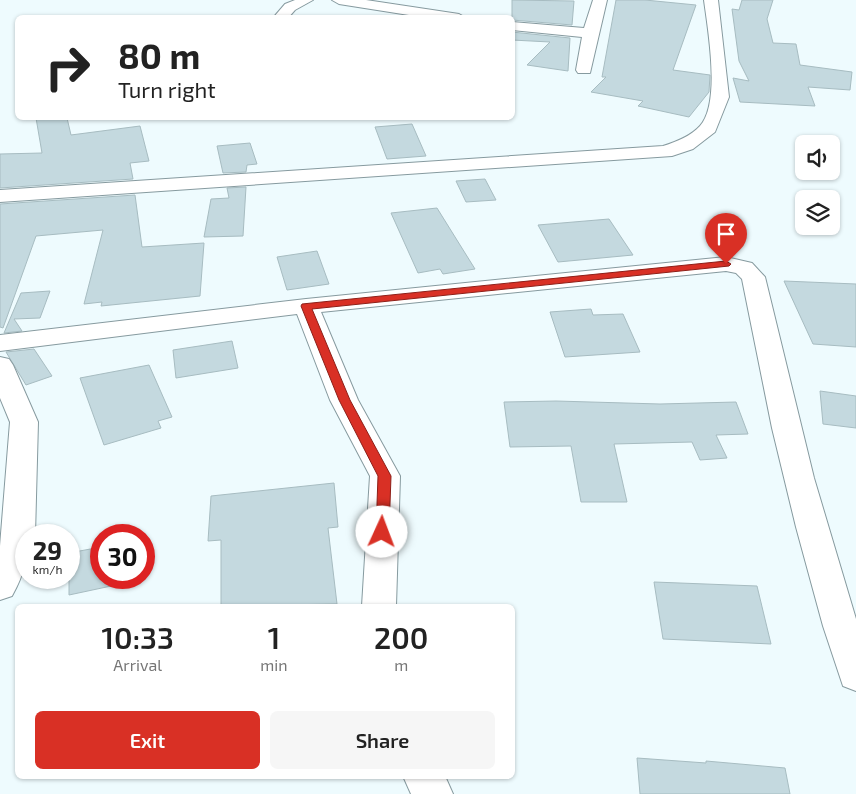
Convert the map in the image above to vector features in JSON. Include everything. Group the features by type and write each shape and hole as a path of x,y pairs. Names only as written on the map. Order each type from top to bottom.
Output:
{"street":[{"path":"283,15 290,7 306,0"},
{"path":"339,0 441,15 454,0"},
{"path":"584,70 590,33 600,0"},
{"path":"0,196 666,152 686,145 709,128 721,97 716,33 710,0"},
{"path":"515,26 536,30 590,33"},
{"path":"0,343 306,306 726,264 744,268 754,277 776,392 834,610 856,676"},
{"path":"306,306 344,400 385,476 380,604"},
{"path":"0,365 24,422 18,542 0,587"},
{"path":"424,779 432,794"}],"building":[{"path":"512,0 574,1 572,25 515,20 515,15 512,15"},
{"path":"616,0 645,0 696,5 673,70 710,75 709,92 689,117 638,106 643,101 591,92 606,77 602,77"},
{"path":"742,0 773,0 767,19 773,43 796,44 800,65 852,72 850,90 808,87 815,106 740,102 733,78 749,81 739,61 732,9 739,10"},
{"path":"515,32 570,38 568,71 527,65 550,42 515,40"},
{"path":"36,120 67,120 71,135 140,126 149,161 130,163 133,179 0,188 0,154 42,153"},
{"path":"412,124 426,156 387,159 375,127"},
{"path":"250,143 257,164 247,165 246,172 223,173 217,146"},
{"path":"485,179 496,200 466,202 456,181"},
{"path":"246,187 243,236 204,237 211,199 229,198 227,188"},
{"path":"135,195 142,247 204,243 200,296 101,306 102,302 84,304 103,230 36,236 3,328 0,327 0,204"},
{"path":"437,208 475,269 443,274 440,269 418,273 391,213"},
{"path":"609,219 633,255 558,262 538,225"},
{"path":"317,251 329,284 287,290 277,257"},
{"path":"784,281 856,284 856,347 813,344"},
{"path":"50,291 40,318 14,319 22,331 4,333 21,293"},
{"path":"591,309 593,315 623,314 640,352 565,357 550,312"},
{"path":"232,341 238,368 176,378 173,350"},
{"path":"34,349 52,376 26,385 6,352"},
{"path":"149,365 172,417 158,421 161,428 104,445 80,378"},
{"path":"820,391 856,396 856,428 823,424"},
{"path":"556,401 660,404 736,402 748,434 716,435 727,458 700,460 692,442 614,444 627,502 581,502 571,446 510,447 504,402"},
{"path":"334,483 338,527 328,528 337,604 221,604 221,540 208,541 211,496"},
{"path":"90,549 90,589 97,589 69,595 69,589 80,589 80,551"},
{"path":"654,582 757,586 771,644 663,639"},
{"path":"637,758 706,763 706,761 785,768 790,794 640,794"}],"route":[{"path":"382,532 385,476 344,400 306,306 726,264"}]}
